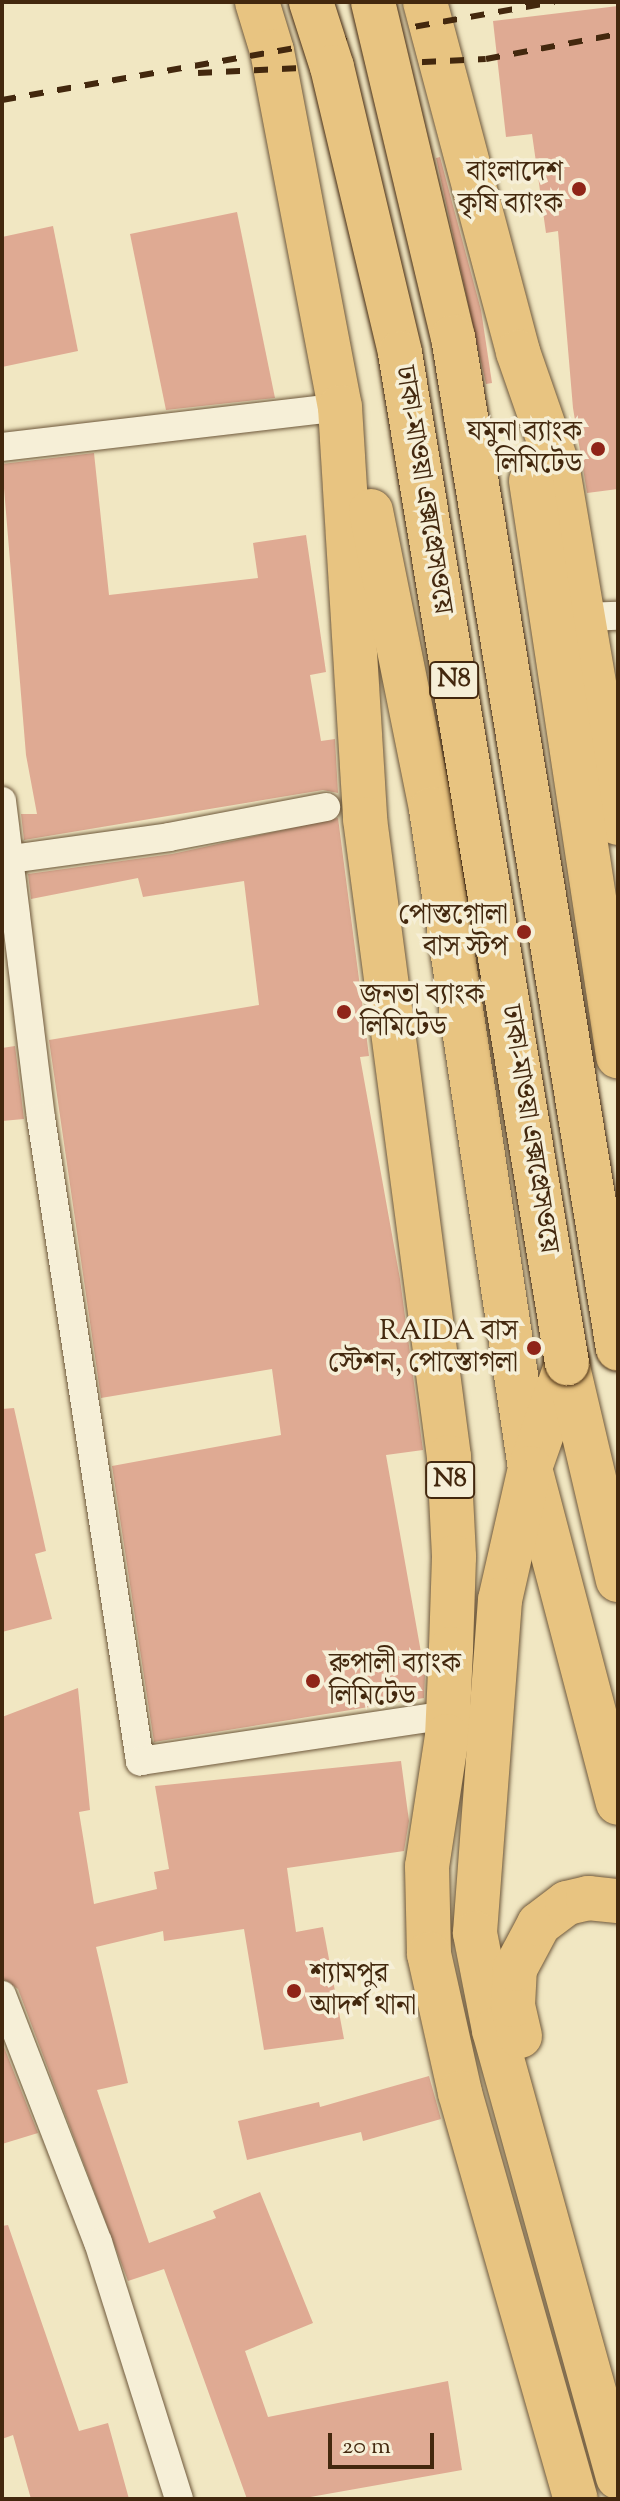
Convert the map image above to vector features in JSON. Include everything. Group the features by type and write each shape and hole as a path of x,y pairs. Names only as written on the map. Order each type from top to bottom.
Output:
{"highway":[{"name":"N8","path":"257,2 272,51 342,427 365,819 449,1457 454,1557 447,1715 427,1866 429,1954 460,2093 576,2499"},
{"name":"ঢাকা-মাওয়া এক্সপ্রেসওয়ে","path":"311,2 332,67 400,353 567,1363"},
{"name":"ঢাকা-মাওয়া এক্সপ্রেসওয়ে","path":"373,2 453,337 618,1349"},
{"path":"425,2 518,352 557,464 600,616 618,823"},
{"path":"518,352 518,392 551,639 618,1056"},
{"path":"342,427 367,493 431,809 530,1468 618,1803"},
{"name":"N8","path":"567,1363 618,1580"},
{"path":"567,1363 530,1468 500,1600 475,1933 494,2030 618,2477"},
{"path":"618,1901 588,1898 567,1903 539,1924 515,1969 513,2005 618,2390"}],"street":[{"path":"2,447 342,427"},
{"path":"2,801 41,1118 140,1761 447,1715"},
{"path":"11,859 169,837 326,807"},
{"path":"2,1995 98,2242 179,2499"}],"building":[{"path":"618,6 618,489 587,493 573,408 558,231 546,233 532,134 506,137 493,21"},
{"path":"440,157 481,310 492,383 486,384 436,158"},
{"path":"237,212 275,398 166,410 130,234"},
{"path":"53,226 78,351 2,367 2,237"},
{"path":"94,453 109,595 258,578 253,543 306,535 326,672 310,675 321,741 335,739 338,793 323,790 24,840 21,814 37,814 26,755 2,464"},
{"path":"338,818 369,1056 360,1057 400,1279 423,1450 386,1455 425,1675 424,1698 154,1742 112,1466 281,1435 272,1369 101,1398 49,1040 259,1005 244,881 143,897 138,878 31,899 28,874 172,854"},
{"path":"15,1046 24,1119 2,1121 2,1048"},
{"path":"14,1408 46,1551 35,1554 52,1619 2,1632 2,1409"},
{"path":"78,1688 90,1810 79,1812 94,1904 157,1889 154,1872 169,1869 155,1786 401,1761 409,1821 404,1851 287,1868 296,1932 323,1927 344,2039 264,2050 244,1929 164,1941 163,1931 96,1947 128,2083 97,2090 149,2243 216,2218 213,2211 260,2192 313,2323 245,2351 268,2417 448,2381 462,2470 299,2499 247,2499 164,2269 128,2281 18,1989 2,1978 2,1717"},
{"path":"2,2042 38,2133 2,2144"},
{"path":"429,2076 441,2119 363,2141 361,2132 247,2160 238,2121 319,2102 320,2107"},
{"path":"8,2225 79,2431 108,2423 129,2499 31,2499 13,2435 2,2439 2,2226"}],"railway":[{"path":"2,100 554,2"},
{"path":"198,73 486,59 618,34"}],"place":[{"name":"বাংলাদেশ কৃষি ব্যাংক","path":"579,189"},
{"name":"যমুনা ব্যাংক লিমিটেড","path":"598,449"},
{"name":"পোস্তগোলা বাস স্টপ","path":"524,932"},
{"name":"জনতা ব্যাংক লিমিটেড","path":"344,1012"},
{"name":"RAIDA বাস স্টেশন, পোস্তোগলা","path":"534,1348"},
{"name":"রুপালী ব্যাংক লিমিটেড","path":"313,1681"},
{"name":"শ্যামপুর আদর্শ থানা","path":"294,1991"}]}
